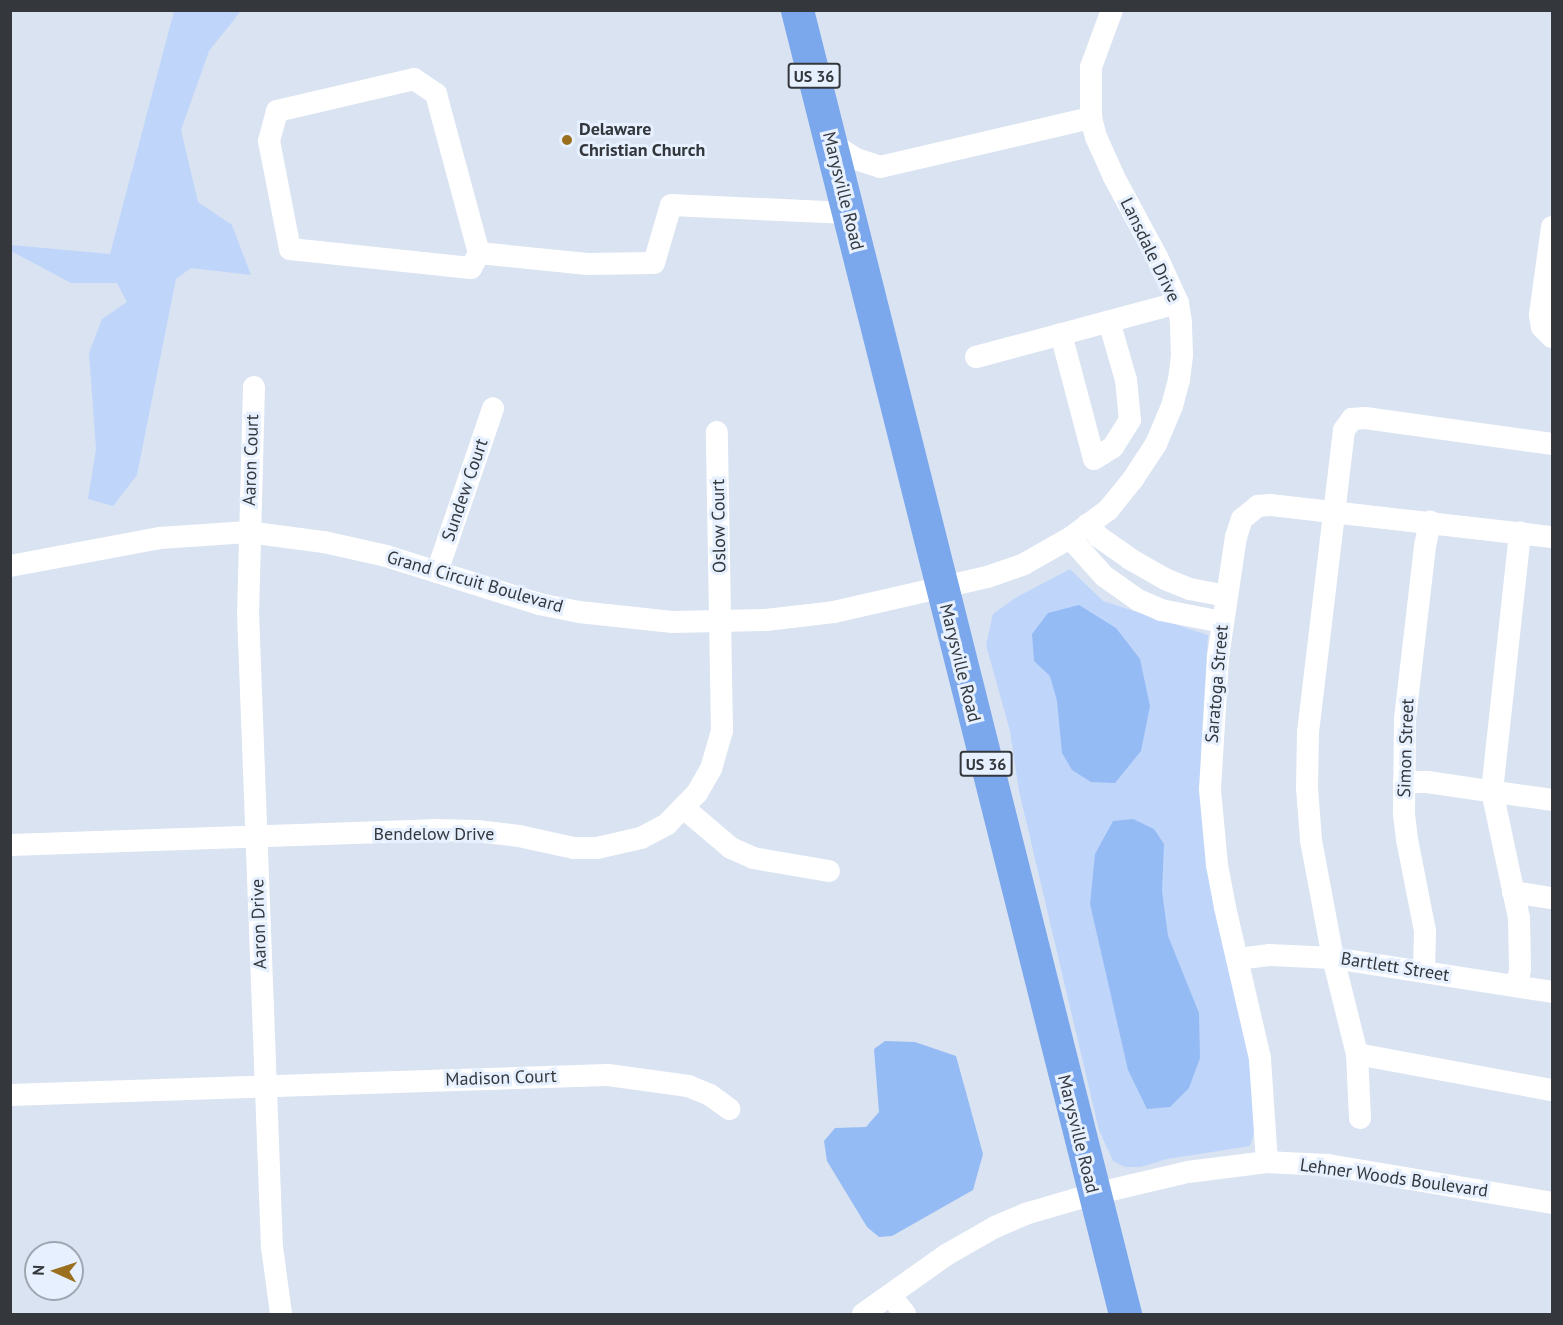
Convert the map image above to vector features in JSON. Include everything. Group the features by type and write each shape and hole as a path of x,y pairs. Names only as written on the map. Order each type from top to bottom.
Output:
{"highway":[{"name":"Marysville Road","path":"797,10 1125,1314"}],"street":[{"name":"Lansdale Drive","path":"941,588 987,577 1024,564 1070,538 1108,510 1133,479 1156,444 1172,406 1182,355 1178,303 1157,257 1114,177 1096,137 1091,118 1091,67 1112,10"},
{"path":"414,79 436,94 479,253 471,268 290,249 269,141 278,111 414,79"},
{"path":"830,142 856,159 880,167 1091,118"},
{"path":"479,253 587,264 654,263 671,205 848,213"},
{"path":"1550,335 1542,327 1540,315 1552,227"},
{"path":"976,357 1178,303"},
{"path":"1061,334 1094,459 1113,447 1130,420 1126,380 1109,321"},
{"name":"Aaron Court","path":"248,532 254,387"},
{"name":"Sundew Court","path":"437,572 493,408"},
{"path":"1360,1118 1357,1054 1333,958 1311,840 1307,788 1308,732 1344,430 1352,419 1365,418 1552,444"},
{"name":"Oslow Court","path":"717,432 722,621"},
{"name":"Saratoga Street","path":"1267,1162 1260,1058 1217,865 1210,789 1212,723 1222,622 1236,537 1242,519 1250,510 1270,505 1552,537"},
{"name":"Simon Street","path":"1424,972 1425,931 1407,839 1404,782 1405,719 1425,546 1430,522"},
{"path":"1088,524 1099,537 1155,574 1190,589 1226,596"},
{"name":"Grand Circuit Boulevard","path":"10,566 160,538 248,532 324,542 386,556 490,590 579,612 638,620 766,620 834,612 941,588"},
{"name":"Aaron Drive","path":"248,532 248,612 265,1086 272,1247 281,1314"},
{"path":"1516,985 1520,969 1519,918 1492,791 1520,533"},
{"path":"1070,538 1104,576 1138,600 1161,610 1222,622"},
{"name":"Bendelow Drive","path":"10,845 477,831 519,836 574,848 597,848 641,838 667,824 685,808 711,769 722,731 722,621"},
{"path":"1404,782 1427,782 1552,800"},
{"path":"685,808 731,848 753,858 829,871"},
{"path":"1513,892 1552,898"},
{"name":"Bartlett Street","path":"1237,959 1269,955 1333,958 1552,992"},
{"path":"1357,1054 1552,1090"},
{"name":"Madison Court","path":"10,1095 608,1075 688,1086 710,1095 729,1109"},
{"name":"Lehner Woods Boulevard","path":"863,1314 946,1255 995,1227 1024,1214 1094,1194 1188,1172 1267,1162 1328,1165 1552,1203"},
{"path":"891,1296 905,1314"}],"shaded area":[{"path":"174,11 241,11 209,51 181,130 198,202 232,225 251,275 191,268 176,279 137,475 113,506 88,499 96,449 89,353 102,319 127,302 117,283 71,283 11,251 11,245 110,254"},
{"path":"1070,569 1103,601 1208,635 1201,750 1207,867 1249,1061 1256,1126 1250,1146 1167,1159 1140,1167 1125,1167 1113,1161 1099,1130 1019,791 1010,731 986,645 993,614 1015,598"},
{"path":"1079,605 1116,628 1140,659 1150,706 1141,751 1115,783 1091,782 1072,770 1062,753 1057,701 1050,676 1034,661 1032,634 1048,613"},
{"path":"1133,819 1154,829 1164,844 1162,891 1168,936 1199,1013 1200,1058 1189,1088 1170,1107 1147,1109 1128,1070 1090,904 1095,854 1113,821"},
{"path":"885,1041 915,1042 956,1056 983,1154 973,1190 892,1236 879,1237 867,1227 827,1161 824,1141 835,1128 866,1127 879,1112 874,1049"}],"place":[{"name":"Delaware Christian Church","path":"567,140"}]}
